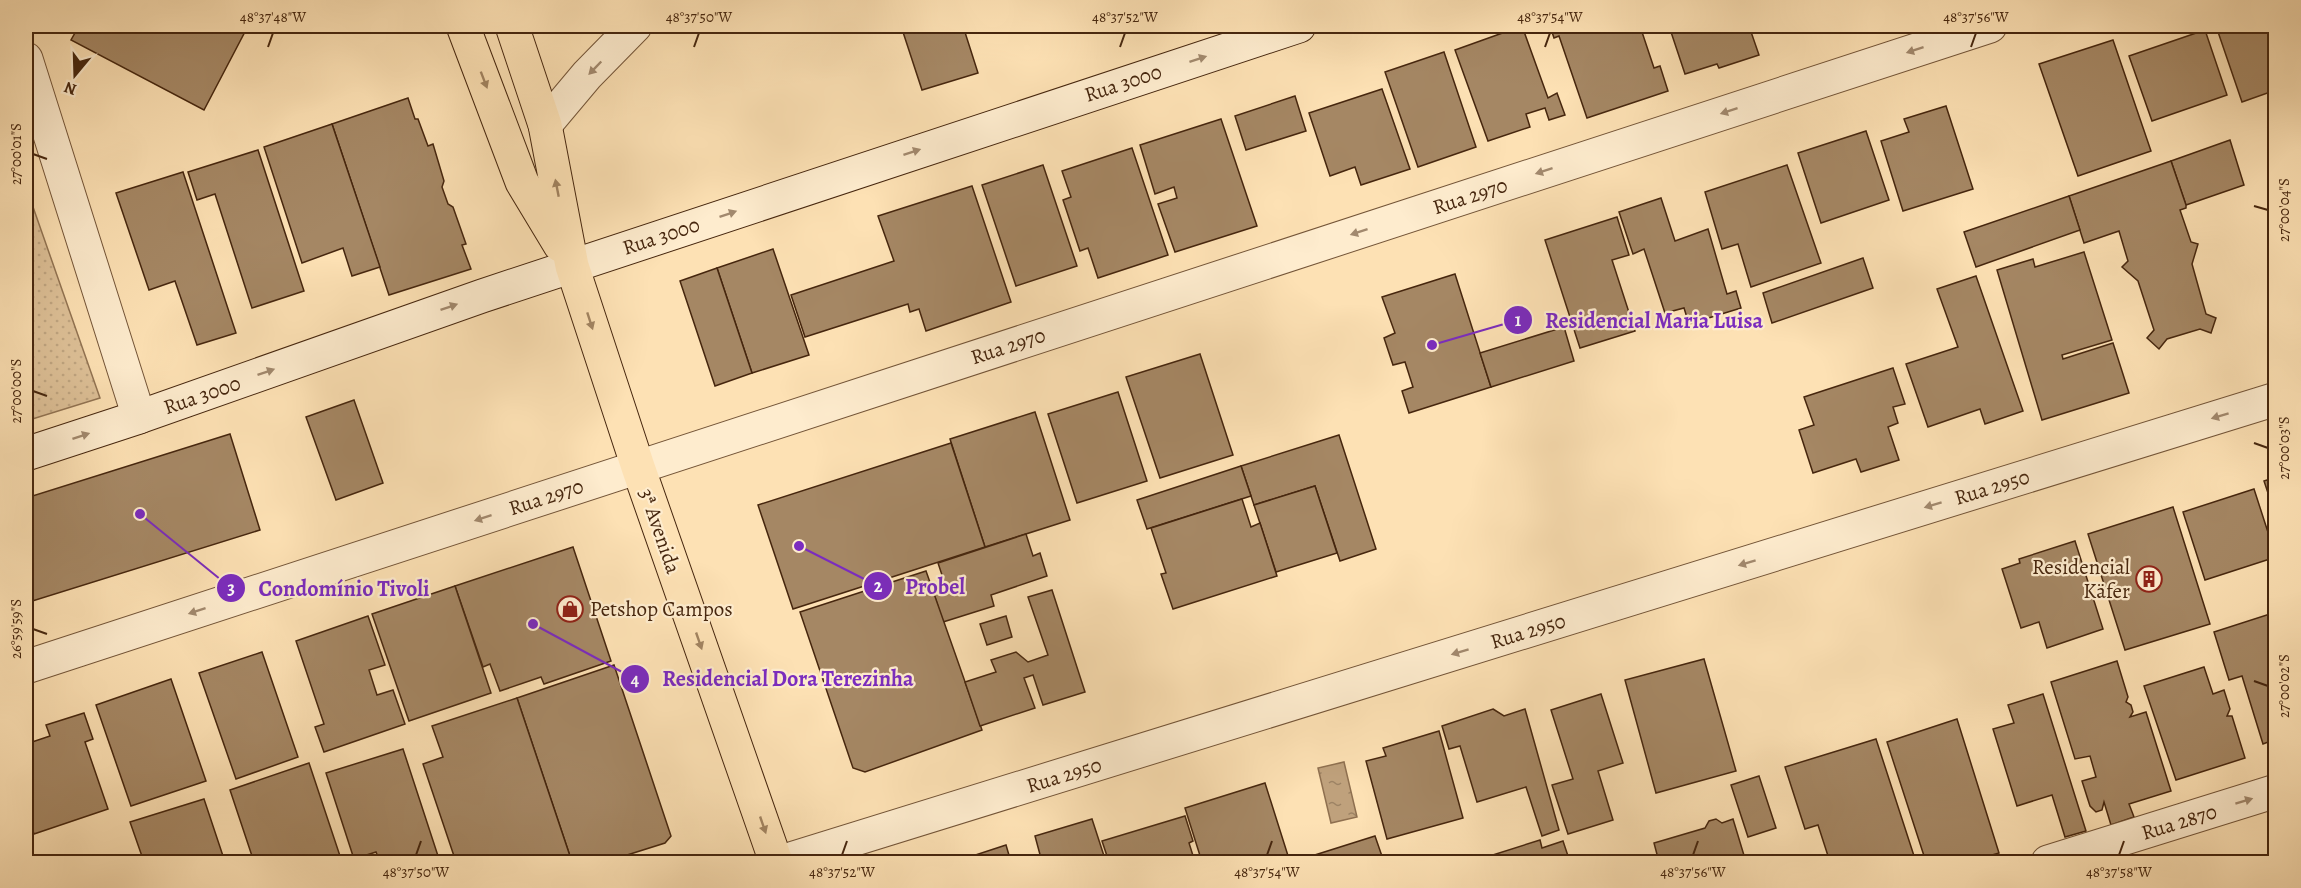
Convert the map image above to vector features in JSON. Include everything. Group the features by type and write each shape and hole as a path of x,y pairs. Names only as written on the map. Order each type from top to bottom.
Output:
{"main road":[{"name":"3ª Avenida","path":"463,26 522,182 572,266"},
{"name":"3ª Avenida","path":"512,26 545,125 572,266 638,467 776,862"}],"street":[{"path":"545,125 588,75 635,26"},
{"name":"Rua 3000","path":"26,454 139,417 572,266 1299,26"},
{"name":"Rua 2970","path":"26,667 1990,26"},
{"path":"26,59 139,417"},
{"name":"Rua 2950","path":"781,862 2276,399"},
{"name":"Rua 2870","path":"2048,862 2276,791"}],"shaded area":[{"path":"26,187 100,398 26,421"}],"water":[{"path":"1344,762 1357,817 1331,823 1318,768"}],"building":[{"path":"79,26 248,26 204,110 71,40"},
{"path":"901,26 963,26 978,73 922,90"},
{"path":"1522,26 1548,98 1557,93 1565,115 1549,120 1545,108 1526,114 1530,127 1488,141 1455,50"},
{"path":"1550,26 1640,26 1654,68 1660,66 1668,91 1587,118 1559,36 1554,38"},
{"path":"1669,26 1749,26 1759,55 1719,68 1717,64 1685,74"},
{"path":"2216,26 2276,26 2276,90 2242,102"},
{"path":"2205,30 2227,95 2152,121 2129,56"},
{"path":"2113,40 2151,151 2078,176 2039,64"},
{"path":"1444,52 1476,147 1418,167 1385,72"},
{"path":"1382,89 1410,169 1361,185 1355,167 1330,176 1309,113"},
{"path":"1295,96 1306,131 1246,150 1235,116"},
{"path":"408,98 428,146 433,144 444,181 442,187 448,204 453,207 466,244 462,245 471,269 389,295 332,124"},
{"path":"1946,106 1973,189 1903,211 1881,141 1909,132 1904,119"},
{"path":"1221,119 1257,226 1175,252 1158,204 1177,198 1174,187 1155,194 1140,145"},
{"path":"332,124 380,267 352,276 343,248 302,263 264,147"},
{"path":"1866,131 1889,200 1821,223 1798,153"},
{"path":"2230,140 2244,185 2186,205 2171,161"},
{"path":"1132,148 1168,255 1098,278 1088,248 1080,251 1063,200 1071,197 1062,171"},
{"path":"258,150 304,291 252,308 215,194 197,200 188,172"},
{"path":"2171,161 2186,205 2186,208 2180,210 2191,242 2198,244 2192,264 2206,314 2216,318 2211,333 2200,329 2167,339 2159,349 2147,338 2154,330 2138,281 2122,267 2128,261 2119,231 2084,243 2069,196"},
{"path":"1043,165 1077,266 1016,286 982,185"},
{"path":"1787,165 1821,263 1751,287 1738,244 1722,249 1705,192"},
{"path":"183,172 236,333 197,345 175,281 149,290 116,193"},
{"path":"972,186 1011,302 926,331 919,309 910,312 908,304 805,337 791,295 894,261 878,216"},
{"path":"2069,196 2080,230 1976,267 1964,232"},
{"path":"1661,198 1675,241 1708,229 1727,294 1736,291 1741,308 1689,324 1684,308 1665,313 1644,249 1633,254 1619,212"},
{"path":"1617,217 1629,255 1612,260 1635,331 1580,348 1545,240"},
{"path":"773,249 809,355 752,373 717,268"},
{"path":"2084,252 2112,340 2062,355 2063,359 2113,343 2129,393 2042,420 1997,270 2033,259 2035,267"},
{"path":"1863,258 1873,288 1772,323 1763,293"},
{"path":"717,268 752,373 715,386 680,281"},
{"path":"1455,274 1491,387 1409,413 1402,391 1413,387 1405,362 1393,365 1384,338 1395,333 1382,297"},
{"path":"1976,276 2023,411 1985,424 1980,409 1928,427 1906,364 1958,347 1937,289"},
{"path":"1564,327 1574,361 1491,387 1480,353"},
{"path":"1200,354 1233,455 1160,478 1126,377"},
{"path":"1893,368 1905,404 1893,407 1898,423 1888,427 1899,460 1861,472 1856,459 1813,473 1799,430 1814,425 1804,397"},
{"path":"1118,392 1147,481 1077,503 1048,414"},
{"path":"354,400 383,483 336,500 306,417"},
{"path":"1035,412 1070,520 985,547 950,439"},
{"path":"230,434 260,530 26,603 26,498"},
{"path":"1339,435 1376,549 1340,561 1315,486 1254,505 1241,466"},
{"path":"951,443 985,547 793,609 758,505"},
{"path":"1241,466 1251,496 1147,529 1137,500"},
{"path":"2276,477 2276,517 2264,481"},
{"path":"1315,486 1337,553 1276,572 1254,505"},
{"path":"2254,489 2276,557 2205,580 2183,512"},
{"path":"1242,499 1251,527 1260,523 1277,576 1173,609 1161,574 1166,573 1151,528"},
{"name":"Residencial Käfer","path":"2173,507 2210,624 2125,650 2088,534"},
{"path":"1026,534 1033,556 1040,553 1047,576 991,595 994,606 943,622 932,588 945,584 938,563"},
{"path":"2075,541 2103,629 2047,648 2039,622 2021,628 2002,569 2020,563 2019,559"},
{"path":"573,547 611,661 544,684 541,677 500,691 490,664 483,667 455,586"},
{"path":"926,571 982,730 865,772 853,768 800,612"},
{"path":"455,586 491,693 409,721 372,614"},
{"path":"1052,590 1085,692 1043,705 1033,675 1024,678 1035,708 980,726 965,682 996,672 991,660 1016,652 1028,662 1048,655 1028,597"},
{"path":"2276,612 2276,739 2263,744 2242,676 2229,680 2214,632"},
{"path":"368,616 385,665 369,670 377,695 393,690 405,724 324,752 315,727 324,724 296,641"},
{"path":"1006,616 1012,637 987,645 980,624"},
{"path":"262,652 298,757 236,779 199,673"},
{"path":"1704,659 1736,771 1656,793 1625,680"},
{"path":"2117,661 2128,697 2126,702 2131,705 2133,712 2130,717 2146,712 2171,791 2129,804 2134,817 2111,825 2104,802 2102,810 2096,812 2090,806 2082,781 2096,777 2090,756 2075,759 2051,682"},
{"path":"614,665 671,836 665,843 605,862 572,862 517,698"},
{"path":"2204,667 2213,694 2224,690 2230,709 2227,716 2232,716 2245,758 2176,780 2144,686"},
{"path":"171,679 206,781 131,806 96,705"},
{"path":"1601,694 1623,763 1598,771 1613,820 1568,834 1552,785 1573,779 1551,710"},
{"path":"2043,694 2086,831 2065,837 2052,795 2017,806 1993,729 2014,723 2008,705"},
{"path":"517,698 572,862 456,862 423,764 443,757 432,726"},
{"path":"1493,709 1504,716 1525,709 1559,830 1542,836 1526,787 1477,802 1460,746 1449,749 1442,726"},
{"path":"84,713 93,739 85,742 108,809 34,834 26,808 26,744 50,736 46,725"},
{"path":"1957,719 1999,853 1968,862 1926,862 1887,742"},
{"path":"1439,731 1463,818 1387,839 1366,761 1386,756 1383,748"},
{"path":"1876,739 1916,862 1830,862 1818,825 1805,829 1785,767"},
{"path":"403,749 440,862 380,862 376,852 354,859 326,773"},
{"path":"309,763 342,862 254,862 230,790"},
{"path":"1759,776 1776,828 1748,837 1731,785"},
{"path":"1265,783 1290,862 1202,862 1185,808"},
{"path":"204,799 225,862 144,862 130,822"},
{"path":"1185,816 1193,841 1189,843 1195,862 1109,862 1102,841"},
{"path":"1092,819 1106,862 1067,862 1066,856 1042,862 1035,836"},
{"path":"1716,819 1722,823 1733,819 1746,862 1659,862 1654,843 1705,828 1709,821"},
{"path":"1375,836 1384,862 1300,862 1299,860"},
{"path":"1540,840 1542,848 1563,841 1570,862 1478,862 1477,860"},
{"path":"1006,845 1011,862 957,862 957,861"}],"place":[{"name":"Residencial Maria Luisa","path":"1432,345"},
{"name":"Condomínio Tivoli","path":"140,514"},
{"name":"Probel","path":"799,546"},
{"name":"Residencial Käfer","path":"2149,579"},
{"name":"Petshop Campos","path":"570,609"},
{"name":"Residencial Dora Terezinha","path":"533,624"}]}
